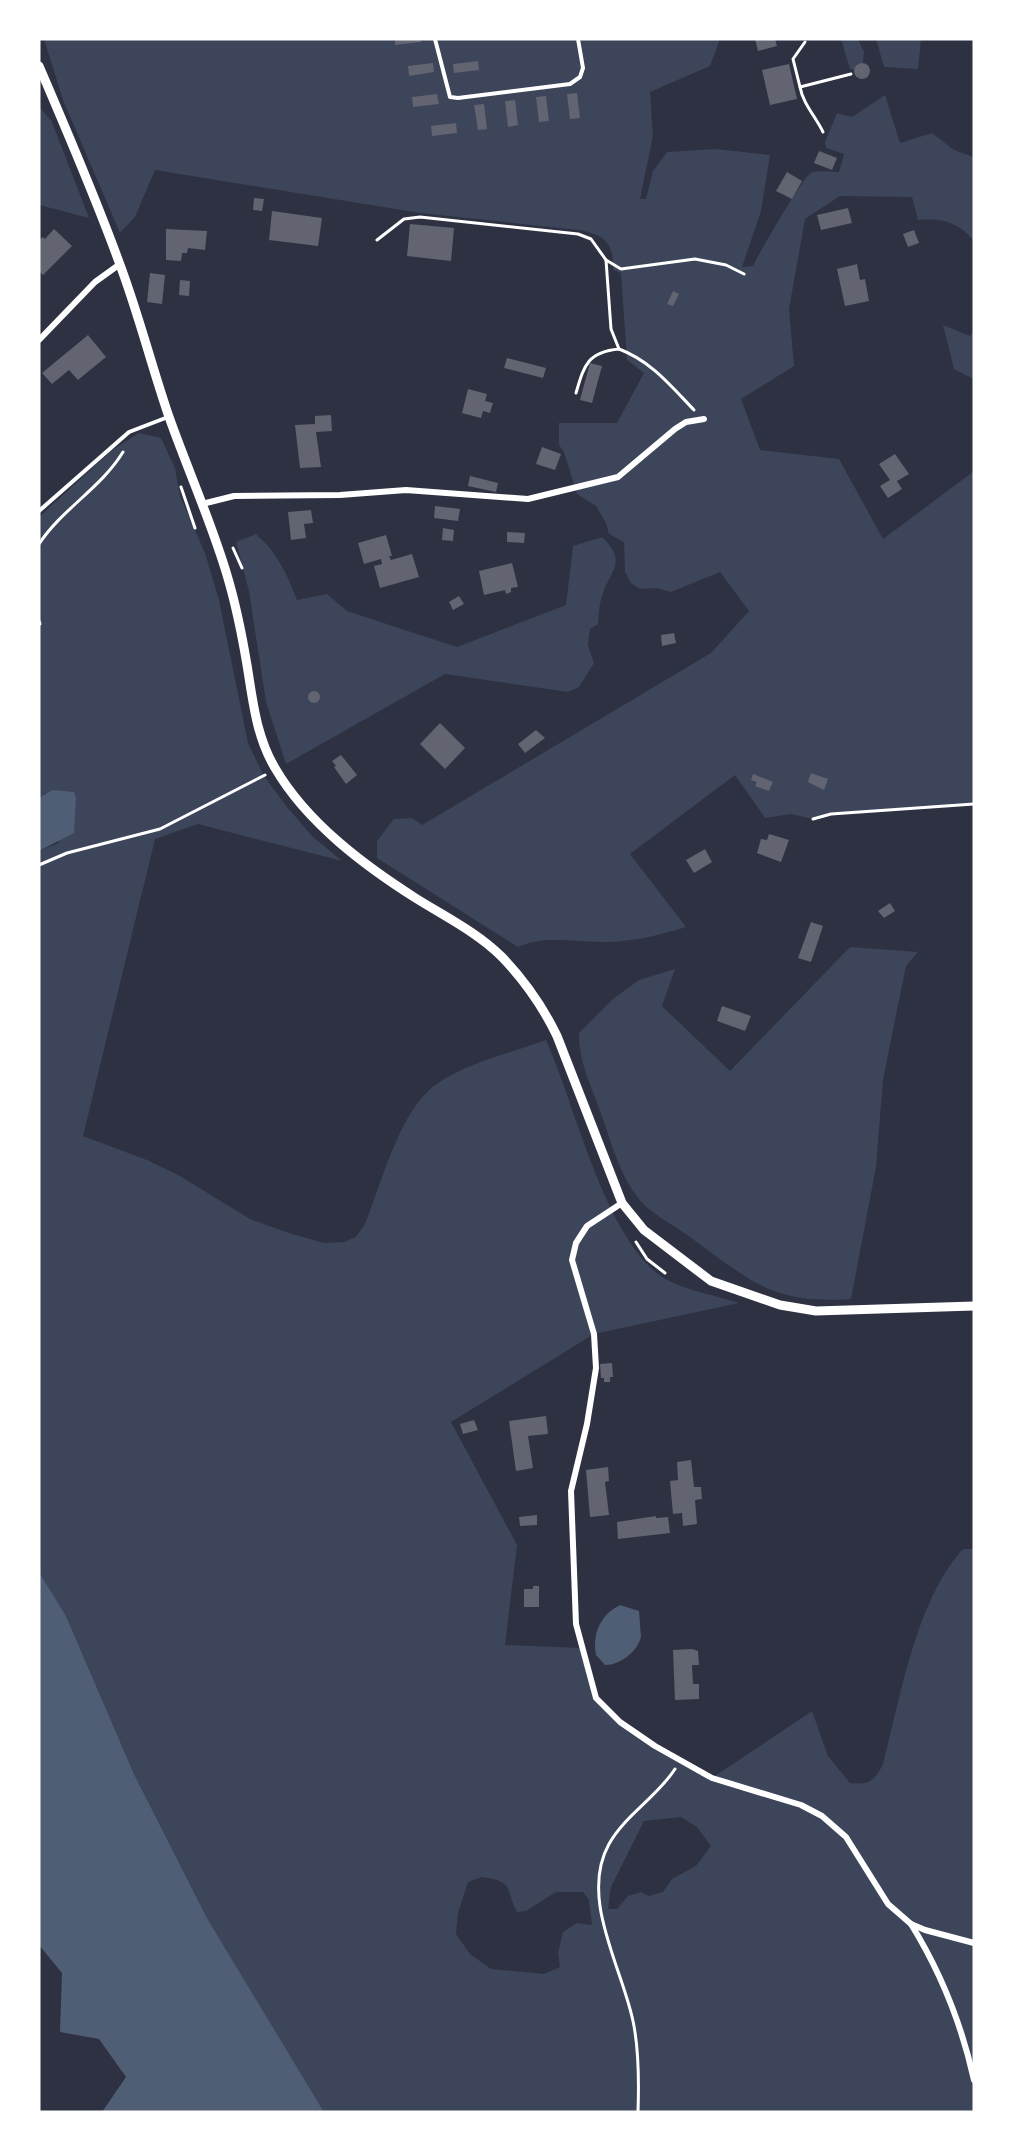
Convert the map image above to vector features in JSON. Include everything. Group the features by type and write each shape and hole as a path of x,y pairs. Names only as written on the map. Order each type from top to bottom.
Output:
{"street":[{"path":"39,66 120,264 169,416 202,504 233,596 252,704 261,738 276,769 322,826 415,898 471,932 500,956 524,981 544,1010 557,1036 622,1203 644,1230 711,1281 780,1305 816,1311 974,1306"},
{"path":"39,340 94,282 120,264"},
{"path":"202,504 234,496 340,495 406,490 528,499 618,477 675,429 686,422 704,419"},
{"path":"622,1203 587,1226 576,1243 572,1260 594,1334 596,1368 588,1424 571,1491 573,1599 581,1648 596,1698 620,1722 712,1778 801,1805 822,1816 846,1837 888,1904 911,1924 930,1955 950,2004 974,2080"},
{"path":"911,1924 954,1940 974,1942"}],"lane":[{"path":"435,39 450,97 472,97 570,84 580,77 583,68 578,39"},
{"path":"39,511 129,432 169,416"}],"path":[{"path":"805,42 793,59 802,99 823,132"},
{"path":"800,87 851,74"},
{"path":"377,240 404,219 420,217 578,234 591,240 606,260 621,269 695,259 726,265 744,274"},
{"path":"606,260 611,329 619,349 649,366 675,388 704,419"},
{"path":"576,393 584,367 594,355 619,349"},
{"path":"39,544 47,531 97,484 125,449"},
{"path":"39,865 67,853 160,829 276,769"},
{"path":"813,819 831,814 974,804"},
{"path":"638,2112 634,2023 622,1978 606,1936 599,1900 601,1870 609,1845 669,1777 680,1759"}],"shaded area":[{"path":"44,39 720,39 710,66 650,92 653,136 640,199 646,199 653,171 667,152 716,149 770,155 761,211 742,267 753,266 791,201 811,173 839,172 844,154 826,148 825,142 837,113 852,117 885,95 900,143 932,133 954,150 974,157 974,241 956,225 935,220 918,220 912,197 840,196 805,219 789,309 794,366 741,399 760,450 839,459 883,539 974,471 974,804 831,814 813,819 791,814 765,818 735,775 630,854 686,927 648,937 619,941 551,940 528,943 518,947 377,858 377,841 394,819 412,818 422,825 711,653 749,611 720,572 671,592 656,588 640,589 631,583 625,572 624,542 609,534 606,523 596,506 577,494 564,452 559,445 559,423 617,423 644,373 627,360 621,273 613,270 612,253 606,242 595,235 579,230 420,213 155,170 135,217 120,233 63,100"},
{"path":"841,39 858,39 864,52 863,63 857,64 854,70 850,69"},
{"path":"876,39 921,39 918,69 884,67"},
{"path":"39,106 52,122 89,218 39,205"},
{"path":"943,325 970,336 974,331 974,379 954,369"},
{"path":"139,433 161,438 175,468 180,496 205,553 219,600 248,743 264,776 287,807 312,836 342,861 198,824 155,839 83,1136 147,1160 180,1176 250,1219 324,1243 344,1242 356,1237 365,1224 407,1119 428,1091 439,1082 468,1067 546,1040 595,1172 610,1207 628,1239 647,1264 669,1281 739,1303 594,1334 451,1422 517,1545 505,1645 581,1648 596,1698 620,1722 712,1778 812,1711 828,1756 850,1783 862,1783 874,1778 883,1764 903,1681 933,1595 947,1570 963,1549 974,1549 974,2112 324,2112 207,1918 134,1774 66,1616 39,1572 39,851 59,843 52,790 39,798 39,517 111,451","holes":["681,1817 697,1827 711,1846 696,1866 672,1879 663,1892 649,1896 641,1892 628,1896 617,1909 608,1909 611,1887 644,1821","482,1877 505,1884 517,1912 526,1911 556,1892 583,1892 589,1900 592,1925 577,1923 563,1932 558,1953 560,1967 544,1974 491,1969 470,1954 456,1934 458,1913 468,1882"]},
{"path":"256,534 281,564 297,600 327,594 347,611 457,647 566,605 573,546 602,537 610,546 616,561 601,599 598,624 590,629 588,645 594,663 579,687 568,692 445,674 286,764 266,702 249,591 236,542"},
{"path":"52,790 74,792 76,798 74,833 39,851 39,798"},
{"path":"850,947 918,952 906,966 883,1080 876,1167 851,1299 800,1298 762,1286 745,1276 656,1214 639,1199 620,1167 588,1081 580,1052 579,1033 613,999 639,980 675,969 662,1006 730,1071"},
{"path":"39,1572 66,1616 134,1774 207,1918 324,2112 102,2112 126,2077 99,2039 60,2032 62,1973 39,1945"},
{"path":"620,1605 639,1611 641,1637 636,1648 627,1657 616,1663 605,1665 596,1655 595,1640 599,1626 607,1614"}],"building":[{"path":"395,39 420,39 421,42 395,45"},
{"path":"755,39 775,39 777,46 758,51"},
{"path":"478,61 479,70 454,73 453,64"},
{"path":"433,63 434,72 409,76 408,66"},
{"path":"862,63 868,65 870,71 868,77 862,79 856,77 854,71 856,65"},
{"path":"789,64 797,99 770,105 762,70"},
{"path":"577,93 580,118 570,119 567,94"},
{"path":"437,94 439,104 413,107 412,97"},
{"path":"546,96 549,121 539,122 536,97"},
{"path":"515,100 518,125 508,127 505,101"},
{"path":"484,104 487,129 478,130 474,105"},
{"path":"456,123 457,133 432,136 431,126"},
{"path":"819,151 837,158 832,170 814,163"},
{"path":"787,172 802,181 792,199 776,191"},
{"path":"254,198 264,199 262,211 253,210"},
{"path":"848,208 852,223 821,230 817,215"},
{"path":"272,211 322,218 318,246 269,240"},
{"path":"410,224 454,228 451,261 407,256"},
{"path":"54,229 72,246 43,275 39,271 39,240 43,237 45,239"},
{"path":"166,229 207,231 205,250 188,248 187,253 182,253 181,261 166,260"},
{"path":"914,230 919,243 908,247 903,234"},
{"path":"857,264 860,280 865,279 869,301 845,306 837,269"},
{"path":"150,273 165,275 162,304 147,302"},
{"path":"180,280 190,281 189,296 179,295"},
{"path":"673,291 679,294 673,306 667,304"},
{"path":"88,335 106,357 78,380 69,370 52,384 42,373"},
{"path":"507,358 546,368 543,378 504,368"},
{"path":"590,363 602,366 592,403 580,400"},
{"path":"468,389 487,394 485,401 493,403 490,413 483,411 481,418 462,413"},
{"path":"331,415 332,431 316,432 321,467 300,468 295,425 315,424 315,416"},
{"path":"542,447 561,454 555,470 536,464"},
{"path":"895,454 909,474 897,481 902,489 888,498 880,486 890,480 879,464"},
{"path":"470,476 498,483 496,492 468,486"},
{"path":"435,506 460,509 458,521 434,518"},
{"path":"311,510 313,523 304,524 306,538 291,540 288,512"},
{"path":"443,528 454,530 453,541 442,540"},
{"path":"507,532 525,533 524,543 507,542"},
{"path":"386,535 391,560 412,554 419,577 380,588 374,566 382,564 381,559 364,564 358,543"},
{"path":"512,563 518,587 511,588 511,592 506,594 505,590 484,595 479,571"},
{"path":"459,596 464,604 453,610 449,602"},
{"path":"674,633 676,643 662,646 661,635"},
{"path":"316,691 320,697 316,703 312,703 308,695"},
{"path":"440,723 465,748 445,769 420,744"},
{"path":"536,730 545,738 525,753 518,744"},
{"path":"341,755 357,775 346,784 332,761"},
{"path":"811,773 828,779 824,790 808,782"},
{"path":"753,774 773,782 769,791 755,786 757,782 751,780"},
{"path":"769,834 789,840 781,862 757,853 761,839 767,840"},
{"path":"705,849 712,862 694,873 686,860"},
{"path":"890,903 895,911 884,918 878,911"},
{"path":"811,922 823,926 811,962 798,958"},
{"path":"722,1006 751,1016 745,1031 717,1021"},
{"path":"612,1363 613,1377 610,1377 610,1382 604,1382 604,1378 601,1378 600,1364"},
{"path":"546,1416 548,1434 528,1436 533,1468 516,1471 509,1421"},
{"path":"474,1420 478,1430 463,1434 460,1424"},
{"path":"691,1460 694,1487 701,1487 702,1499 695,1500 697,1524 683,1526 682,1513 673,1514 670,1481 678,1480 677,1462"},
{"path":"608,1467 609,1481 605,1482 609,1515 590,1517 586,1470"},
{"path":"537,1515 537,1525 520,1526 519,1517"},
{"path":"656,1516 656,1518 668,1517 670,1533 618,1539 617,1522"},
{"path":"533,1586 539,1586 539,1607 524,1607 524,1589 533,1589"},
{"path":"673,1650 698,1651 699,1665 692,1665 693,1684 699,1684 699,1699 675,1700"}]}
